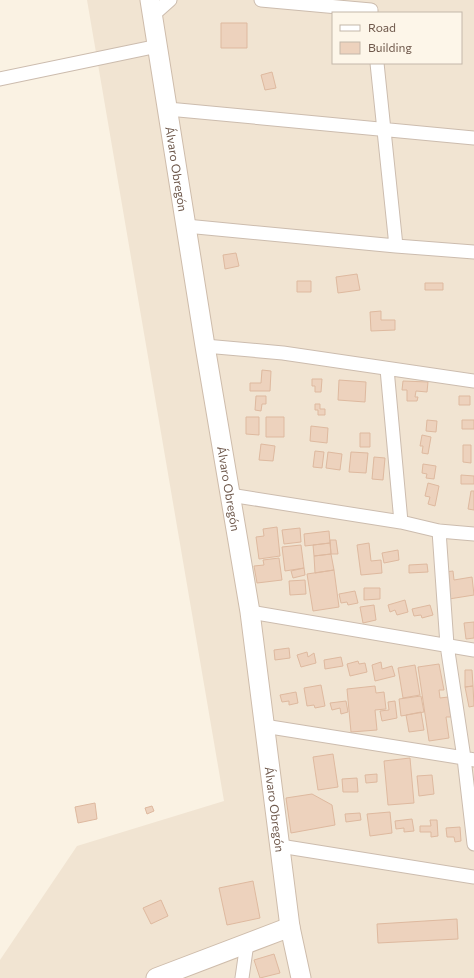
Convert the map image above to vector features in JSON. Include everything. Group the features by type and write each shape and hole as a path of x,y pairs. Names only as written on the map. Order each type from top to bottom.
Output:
{"street":[{"path":"151,8 170,0"},
{"path":"261,0 371,10 372,12"},
{"name":"Álvaro Obregón","path":"151,8 205,346 250,612 290,927 302,978"},
{"path":"0,79 158,46"},
{"path":"377,64 396,246"},
{"path":"168,109 474,138"},
{"path":"186,226 474,252"},
{"path":"205,346 283,353 474,381"},
{"path":"387,369 401,522"},
{"path":"230,495 401,522 439,531 474,534"},
{"path":"439,531 447,645 469,759 474,844"},
{"path":"250,612 474,650"},
{"path":"264,726 469,759"},
{"path":"280,846 474,877"},
{"path":"156,978 290,927"},
{"path":"242,978 247,943"}],"shaded area":[{"path":"87,0 474,0 474,978 0,978 0,960 77,846 224,801"}],"building":[{"path":"221,23 247,23 247,48 221,48"},
{"path":"272,72 276,88 265,90 261,75"},
{"path":"236,253 239,266 225,269 223,255"},
{"path":"357,274 360,290 338,293 336,277"},
{"path":"297,281 311,281 311,292 297,292"},
{"path":"425,283 443,283 443,290 425,290"},
{"path":"381,311 381,320 395,320 395,330 371,331 370,312"},
{"path":"262,370 271,371 270,391 250,391 250,383 261,383"},
{"path":"312,379 322,379 321,392 315,392 315,386 312,386"},
{"path":"339,380 366,382 365,402 338,400"},
{"path":"403,381 428,382 427,392 416,391 415,397 418,397 417,401 407,401 407,390 402,390"},
{"path":"256,396 266,396 266,404 262,404 261,411 255,410"},
{"path":"459,396 470,396 470,405 459,405"},
{"path":"315,404 320,404 320,409 325,409 325,415 318,415 318,410 315,410"},
{"path":"246,417 259,417 259,435 246,434"},
{"path":"266,417 284,417 284,437 266,437"},
{"path":"427,420 437,421 436,432 426,431"},
{"path":"462,420 474,420 474,429 462,429"},
{"path":"311,426 328,428 327,443 310,441"},
{"path":"360,433 370,433 370,447 360,447"},
{"path":"422,435 431,437 428,454 422,453 423,446 420,446"},
{"path":"261,444 275,446 273,461 259,460"},
{"path":"463,445 471,445 471,463 463,462"},
{"path":"315,451 324,452 322,468 313,467"},
{"path":"328,452 342,454 340,470 326,468"},
{"path":"351,452 368,453 366,473 349,472"},
{"path":"374,457 385,458 383,480 372,479"},
{"path":"423,464 436,466 434,479 426,478 427,474 422,473"},
{"path":"461,475 474,476 474,484 461,484"},
{"path":"428,483 439,486 435,506 428,504 430,497 425,496"},
{"path":"471,491 474,491 474,510 468,509"},
{"path":"277,527 280,556 259,559 256,537 264,536 263,529"},
{"path":"300,528 301,542 284,544 282,530"},
{"path":"329,531 330,543 305,546 304,534"},
{"path":"330,540 336,540 338,554 331,554"},
{"path":"330,543 331,554 314,556 313,545"},
{"path":"369,543 371,561 381,560 382,573 361,575 357,545"},
{"path":"301,545 304,568 285,571 282,547"},
{"path":"398,550 399,560 384,563 382,553"},
{"path":"331,554 334,570 315,573 314,556"},
{"path":"279,558 282,580 257,583 254,566 264,565 263,560"},
{"path":"427,564 428,572 409,573 409,565"},
{"path":"304,568 305,575 293,578 291,571"},
{"path":"334,570 339,607 313,611 307,574"},
{"path":"453,571 454,580 472,577 474,595 449,599 445,572"},
{"path":"305,580 306,594 290,595 289,581"},
{"path":"364,588 380,588 380,599 364,600"},
{"path":"355,591 358,603 348,605 347,602 341,603 339,594"},
{"path":"405,600 408,612 397,615 395,610 390,612 388,605"},
{"path":"374,605 376,620 363,623 360,607"},
{"path":"430,605 433,615 422,618 421,615 414,616 412,609"},
{"path":"474,622 474,638 466,639 464,623"},
{"path":"289,648 290,658 275,660 274,650"},
{"path":"307,652 308,657 314,653 316,663 301,667 297,655"},
{"path":"341,657 343,666 325,669 324,660"},
{"path":"358,661 359,664 365,663 367,672 350,676 347,664"},
{"path":"381,662 382,669 392,666 395,676 375,681 372,665"},
{"path":"439,664 444,690 439,690 440,698 448,697 451,717 446,717 449,738 429,741 418,667"},
{"path":"415,665 420,695 403,698 398,668"},
{"path":"465,670 472,670 473,686 465,687"},
{"path":"321,685 325,706 315,708 314,705 307,706 304,688"},
{"path":"375,686 376,693 384,692 386,709 375,710 377,730 351,732 347,689"},
{"path":"473,686 474,706 469,707 465,687"},
{"path":"296,692 298,703 289,705 289,701 282,702 280,695"},
{"path":"421,696 424,712 401,716 399,699"},
{"path":"346,701 348,712 341,714 340,708 332,710 330,703"},
{"path":"395,701 397,718 382,721 380,711 389,710 388,702"},
{"path":"421,712 424,730 409,732 406,715"},
{"path":"333,754 338,787 318,790 313,757"},
{"path":"410,758 414,803 388,805 384,761"},
{"path":"377,774 377,782 366,783 365,775"},
{"path":"432,775 434,794 419,796 417,776"},
{"path":"357,778 358,792 343,792 342,779"},
{"path":"312,794 332,805 335,825 291,833 286,798"},
{"path":"95,803 97,819 78,823 75,807"},
{"path":"152,806 154,811 147,814 145,808"},
{"path":"390,812 392,833 370,836 367,814"},
{"path":"360,813 361,820 346,822 345,814"},
{"path":"412,819 414,831 404,832 404,828 396,829 395,821"},
{"path":"430,820 437,820 438,836 431,837 431,832 420,832 420,826 431,826"},
{"path":"460,827 461,841 455,842 454,837 447,837 446,828"},
{"path":"253,881 260,918 227,925 219,888"},
{"path":"161,900 168,916 151,924 143,908"},
{"path":"457,919 458,939 378,943 377,924"},
{"path":"274,954 280,973 260,978 254,960"}]}
